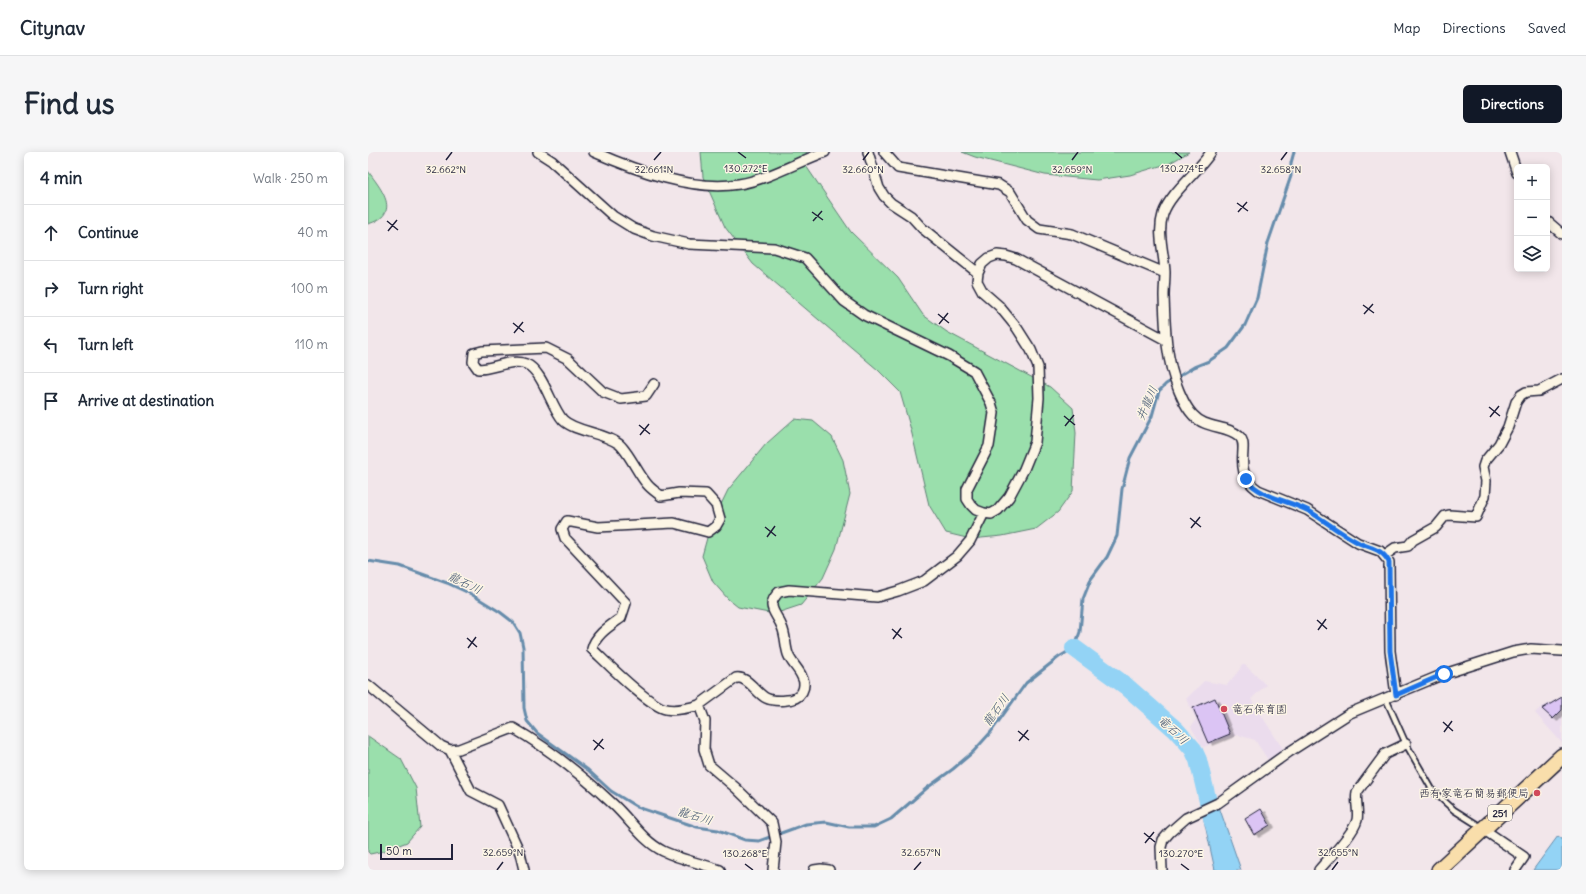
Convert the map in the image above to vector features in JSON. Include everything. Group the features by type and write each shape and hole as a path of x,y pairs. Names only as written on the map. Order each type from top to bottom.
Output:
{"highway":[{"name":"251","path":"1439,870 1562,756"}],"street":[{"path":"538,152 552,160 613,216 634,229 653,236 690,244 774,248 805,258 844,301 864,315 949,356 974,371 994,413 989,446 967,489 967,499 971,505 976,510 984,513 991,514 998,510 1009,498 1024,469 1035,442 1039,398 1038,367 1031,350 1017,328 999,306 983,292 979,286 978,273 982,264 989,258 997,255 1016,259 1166,340"},
{"path":"594,152 640,170 694,184 713,186 738,184 759,179 825,152"},
{"path":"868,152 879,188 884,196 911,216 922,228 978,273"},
{"path":"884,152 898,168 999,185 1010,192 1027,220 1039,229 1072,234 1165,273"},
{"path":"1212,152 1172,200 1163,214 1160,229 1165,273 1164,296 1166,340 1174,378 1186,407 1193,416 1201,422 1233,432 1242,439 1243,472 1251,485 1258,490 1307,510 1358,543 1380,551 1385,555 1389,562 1390,651 1396,695"},
{"path":"1510,152 1514,164"},
{"path":"1550,223 1562,234"},
{"path":"654,384 646,396 621,399 603,392 568,359 546,348 482,351 474,353 473,362 478,369 488,369 517,361 528,365 538,376 563,419 572,426 603,435 620,444 647,484 661,496 679,493 706,494 716,505 720,519 716,526 708,532 674,523 598,527 567,521 562,529 565,538 626,603 622,618 611,625 594,641 592,649 653,704 666,709 689,708 699,705 736,678 744,679 766,698 777,701 790,700 797,697 802,693 804,685 803,678 788,654 782,626 773,611 772,601 779,592 789,590 876,597 898,591 924,581 957,556 970,541 984,513"},
{"path":"1385,555 1395,548 1408,546 1413,540 1436,527 1445,516 1476,517 1485,496 1486,482 1483,467 1485,460 1498,444 1508,427 1516,402 1521,395 1526,392 1539,391 1562,379"},
{"path":"1162,870 1161,847 1163,840 1170,832 1193,814 1218,803 1289,752 1350,713 1444,674 1513,652 1530,649 1562,651"},
{"path":"368,685 441,746 450,750 459,750 513,728 537,741 573,769 614,805 650,842 663,851 720,870"},
{"path":"699,705 704,721 704,749 710,765 772,823 775,840 773,870"},
{"path":"1319,870 1335,852 1354,827 1358,819 1356,798 1357,792 1385,754 1406,744"},
{"path":"450,750 471,791 498,804 520,853 524,870"},
{"path":"1483,829 1524,857 1515,870"},
{"path":"814,870 829,870"}],"lane":[{"path":"1386,699 1406,744 1433,791 1454,810 1483,829"}],"shaded area":[{"name":"竜石保育園","path":"1241,665 1245,665 1266,685 1251,699 1283,749 1268,760 1255,740 1238,735 1203,747 1191,727 1196,719 1186,699 1204,681 1227,685 1240,669"},
{"path":"1562,696 1562,743 1535,713 1540,708"}],"green space":[{"path":"701,152 807,152 806,166 851,232 898,278 923,315 947,332 1050,387 1073,408 1076,433 1073,491 1058,512 1036,529 1002,536 971,539 946,533 929,505 911,430 900,392 878,370 753,264 725,227 703,177"},
{"path":"962,152 1189,152 1170,163 1130,175 1097,180 1045,175 975,157"},
{"path":"368,171 383,193 387,208 378,220 368,224"},
{"path":"794,419 813,421 832,437 843,460 850,494 836,549 823,578 801,605 774,614 738,607 728,599 713,582 702,556 710,527 728,490 766,444"},
{"path":"368,736 401,759 416,788 420,827 407,842 384,851 370,854 368,852"}],"water":[{"path":"1218,804 1241,870 1215,870 1202,811"},
{"path":"1558,836 1562,839 1562,870 1533,870"}],"building":[{"path":"1562,697 1562,710 1553,719 1542,709"},
{"path":"1215,698 1230,734 1208,743 1193,708"},
{"path":"1261,809 1270,825 1254,835 1245,819"}],"waterway":[{"name":"龍石川","path":"368,561 400,566 447,583 471,594 513,622 520,633 523,647 524,708 527,721 537,733 588,770 611,791 637,807 697,827 718,830 745,840 759,841 806,824 826,822 849,827 874,827 891,819 927,788 973,752 991,732 1026,683 1059,657 1074,648 1080,632 1083,599 1091,579 1107,557 1117,536 1122,489 1130,458 1152,416 1159,391 1166,384 1194,367 1209,361 1228,348 1245,325 1257,298 1268,243 1291,176 1291,163 1294,152"},
{"name":"竜石川","path":"1074,648 1126,686 1176,730 1193,749 1198,760 1227,870"}],"place":[{"name":"竜石保育園","path":"1224,709"},
{"name":"西有家竜石簡易郵便局","path":"1537,793"}],"route":[{"path":"1246,479 1258,490 1307,510 1358,543 1380,551 1385,555 1389,562 1390,651 1396,695 1444,674"}],"water label":[{"name":"井龍川","path":"1147,403"}]}
